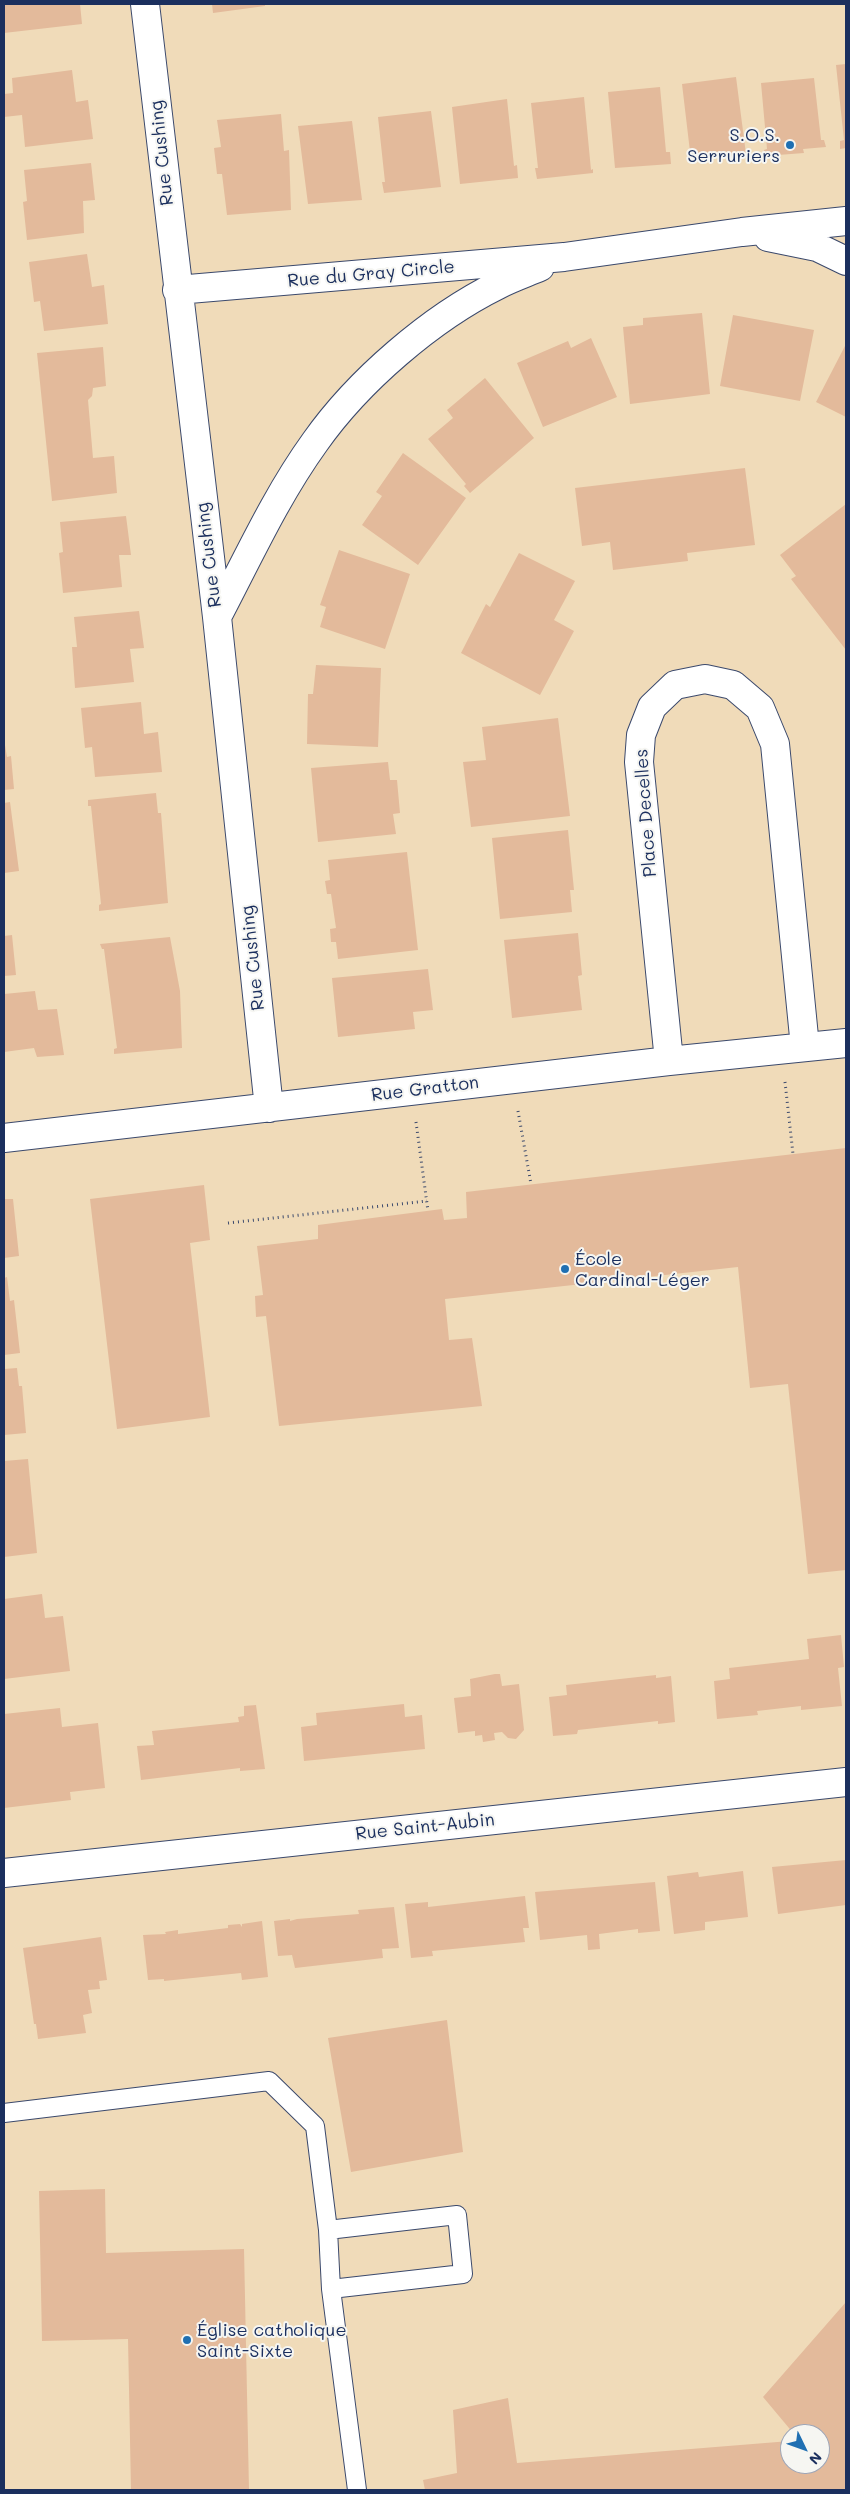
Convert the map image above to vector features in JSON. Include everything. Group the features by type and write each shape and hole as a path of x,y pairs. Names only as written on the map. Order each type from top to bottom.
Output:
{"street":[{"name":"Rue Cushing","path":"145,4 216,617 269,1108"},
{"name":"Rue du Gray Circle","path":"177,290 564,257 742,232 846,221"},
{"name":"Rue du Gray Circle","path":"742,232 817,247 846,261"},
{"name":"Rue du Gray Circle","path":"216,617 284,491 315,442 362,385 400,352 448,316 497,285 564,257"},
{"name":"Place Decelles","path":"669,1061 639,762 641,735 652,707 675,685 705,679 733,685 760,708 775,744 806,1047"},
{"name":"Rue Gratton","path":"4,1138 669,1061 846,1043"},
{"name":"Rue Saint-Aubin","path":"4,1873 846,1782"}],"lane":[{"path":"4,2113 269,2081 315,2126 328,2230 332,2289 357,2490"},
{"path":"328,2230 457,2215 463,2274 332,2289"}],"path":[{"path":"784,1079 794,1154"},
{"path":"518,1108 531,1184"},
{"path":"416,1122 428,1211"},
{"path":"228,1223 427,1202"}],"building":[{"path":"4,4 80,4 82,24 4,33"},
{"path":"212,4 265,4 265,6 213,13"},
{"path":"846,64 846,148 840,149 840,141 844,140 836,65"},
{"path":"72,70 76,102 88,100 93,139 25,147 22,115 4,117 4,94 13,93 12,78"},
{"path":"736,77 746,154 691,160 682,84"},
{"path":"814,78 821,140 824,140 826,147 803,149 804,153 765,156 764,150 767,149 761,83"},
{"path":"660,87 666,152 670,152 671,164 615,168 608,92"},
{"path":"584,97 591,170 593,169 593,173 537,179 535,168 538,168 531,103"},
{"path":"507,99 514,166 517,165 518,178 460,184 452,107"},
{"path":"431,111 441,187 384,193 382,182 385,182 378,117"},
{"path":"281,114 284,151 289,150 291,210 227,215 222,174 217,174 214,148 221,147 217,120"},
{"path":"352,121 362,200 308,204 298,126"},
{"path":"91,163 95,200 83,201 84,233 27,240 23,202 27,201 24,170"},
{"path":"87,254 92,287 104,285 108,324 44,331 40,301 34,302 29,262"},
{"path":"702,313 710,394 630,404 623,327 643,325 643,318"},
{"path":"733,315 814,330 800,401 720,386"},
{"path":"591,338 617,397 543,427 517,363 568,341 571,348"},
{"path":"846,344 846,417 816,402"},
{"path":"103,347 106,386 93,388 92,396 88,400 93,458 114,456 117,493 52,501 37,353"},
{"path":"485,378 534,438 470,493 464,486 466,484 428,439 453,418 447,410"},
{"path":"403,453 466,498 418,565 362,525 382,496 376,492"},
{"path":"745,468 755,545 687,553 688,561 613,570 610,542 582,546 575,488"},
{"path":"846,504 846,650 791,579 796,576 780,555"},
{"path":"126,516 131,555 119,555 122,587 63,593 59,553 63,552 60,522"},
{"path":"339,550 410,574 385,649 320,627 326,607 320,605"},
{"path":"519,553 575,581 554,620 574,631 540,695 461,653 486,604 490,607"},
{"path":"139,611 144,648 130,649 134,682 75,688 72,647 77,647 74,617"},
{"path":"316,665 381,668 378,747 307,744 308,694 313,694"},
{"path":"141,702 144,734 158,732 162,772 95,777 92,747 85,748 81,708"},
{"path":"558,718 570,816 471,827 463,762 486,760 482,727"},
{"path":"4,739 7,757 11,756 14,789 4,790"},
{"path":"388,762 390,780 397,780 400,813 393,814 396,834 318,842 311,768"},
{"path":"156,793 158,813 161,813 168,903 99,911 99,905 101,904 91,806 88,806 88,800"},
{"path":"10,802 19,871 4,873 4,803"},
{"path":"568,830 574,890 570,890 572,912 500,919 492,838"},
{"path":"407,852 418,950 338,959 336,942 331,942 330,929 336,928 331,894 327,894 325,881 330,880 328,860"},
{"path":"578,933 582,975 578,976 582,1010 512,1018 504,940"},
{"path":"12,935 16,975 4,976 4,936"},
{"path":"170,937 180,991 182,1048 114,1054 114,1049 117,1048 104,949 102,949 100,944"},
{"path":"428,969 433,1010 413,1012 415,1029 338,1037 332,978"},
{"path":"35,991 38,1010 57,1009 64,1055 37,1057 34,1048 4,1052 4,994"},
{"path":"846,1148 846,1570 808,1574 788,1384 750,1388 738,1267 445,1299 449,1340 472,1338 482,1406 279,1426 266,1316 256,1317 255,1296 263,1295 257,1246 318,1239 318,1225 442,1209 444,1220 467,1218 466,1192"},
{"path":"204,1185 210,1240 190,1243 210,1417 117,1429 90,1199"},
{"path":"4,1199 13,1199 19,1256 4,1258"},
{"path":"7,1277 10,1301 14,1300 20,1353 4,1355 4,1278"},
{"path":"17,1368 19,1386 22,1386 26,1433 4,1435 4,1369"},
{"path":"28,1459 37,1553 4,1557 4,1461"},
{"path":"42,1594 45,1618 63,1616 70,1671 4,1679 4,1599"},
{"path":"841,1635 844,1667 838,1668 842,1706 801,1710 801,1706 757,1711 758,1715 717,1719 714,1681 730,1679 729,1668 809,1659 807,1639"},
{"path":"500,1674 502,1686 519,1684 524,1730 516,1739 508,1738 502,1732 494,1733 495,1740 483,1742 482,1735 475,1736 475,1731 458,1733 454,1698 471,1696 470,1679"},
{"path":"656,1675 656,1678 671,1676 675,1722 658,1724 658,1721 578,1730 577,1734 553,1736 549,1697 567,1695 566,1685"},
{"path":"404,1704 405,1717 422,1715 425,1749 304,1761 301,1727 317,1725 316,1713"},
{"path":"256,1705 265,1769 240,1771 240,1768 141,1780 137,1746 154,1745 152,1731 239,1722 238,1717 244,1716 244,1706"},
{"path":"60,1708 62,1727 98,1723 105,1788 70,1792 71,1800 4,1808 4,1714"},
{"path":"846,1860 846,1905 778,1914 772,1867"},
{"path":"743,1871 748,1917 705,1922 705,1930 674,1934 667,1876 698,1872 699,1877"},
{"path":"655,1882 660,1931 638,1933 638,1929 599,1934 600,1949 588,1950 587,1935 540,1940 535,1892"},
{"path":"525,1896 529,1928 523,1928 525,1942 432,1951 433,1956 411,1958 405,1904 428,1902 428,1907"},
{"path":"394,1907 399,1948 382,1949 383,1958 295,1968 292,1955 278,1956 274,1921 359,1914 358,1910"},
{"path":"262,1921 268,1977 242,1980 241,1973 164,1981 164,1979 148,1980 143,1935 166,1934 165,1932 178,1930 178,1934 228,1928 228,1925 240,1924 242,1927 242,1924"},
{"path":"101,1937 107,1980 99,1981 100,1989 88,1990 92,2013 83,2015 86,2033 38,2039 36,2024 34,2024 23,1948"},
{"path":"447,2020 463,2152 351,2172 328,2038"},
{"name":"Église catholique Saint-Sixte","path":"105,2189 106,2253 244,2249 249,2490 131,2490 128,2339 42,2341 39,2191"},
{"path":"846,2302 846,2490 425,2490 423,2480 457,2473 453,2410 508,2398 517,2463 780,2442 780,2474 830,2474 830,2424 786,2424 763,2397"}],"place":[{"name":"S.O.S. Serruriers","path":"790,145"},
{"name":"École Cardinal-Léger","path":"565,1269"},
{"name":"Église catholique Saint-Sixte","path":"187,2340"}]}
